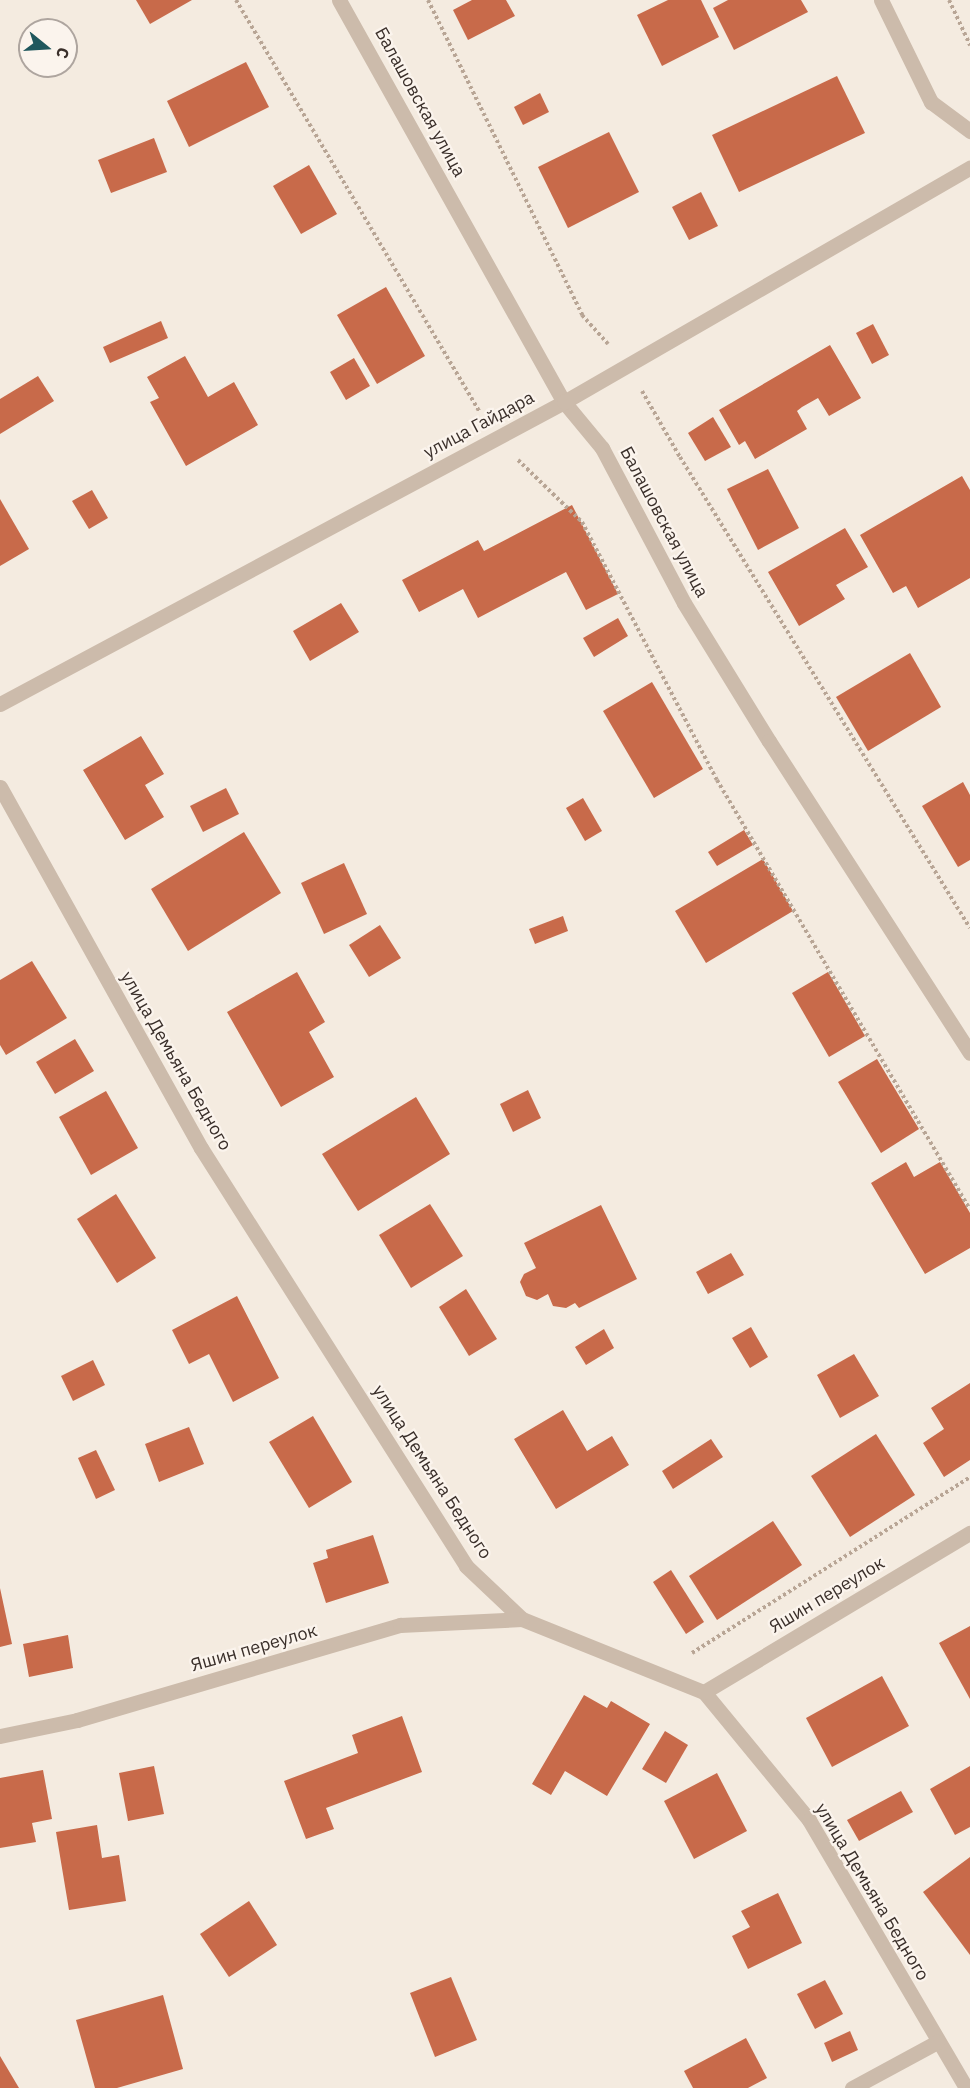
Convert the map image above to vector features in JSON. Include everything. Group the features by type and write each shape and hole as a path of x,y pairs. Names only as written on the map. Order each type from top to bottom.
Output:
{"street":[{"name":"Балашовская улица","path":"339,0 564,402 602,448 690,613 769,741 970,1053"},
{"path":"881,0 931,102 970,131"},
{"name":"улица Гайдара","path":"0,704 564,402 970,168"},
{"name":"улица Демьяна Бедного","path":"0,787 201,1148 466,1566 522,1619 704,1692 809,1820 966,2088"},
{"name":"Яшин переулок","path":"704,1692 970,1533"},
{"name":"Яшин переулок","path":"0,1736 77,1720 400,1625 522,1619"},
{"path":"852,2088 938,2042"}],"path":[{"path":"236,0 495,438 582,522 717,780 970,1209"},
{"path":"428,0 582,315 628,366 680,457 970,928"},
{"path":"949,0 970,45"},
{"path":"659,1674 970,1477"}],"building":[{"path":"136,0 192,0 150,24"},
{"path":"472,0 506,0 515,16 468,40 453,10"},
{"path":"668,0 701,0 719,37 662,66 637,15"},
{"path":"728,0 801,0 808,12 734,50 713,8"},
{"path":"246,62 269,107 189,147 167,101"},
{"path":"837,76 865,133 739,192 712,135"},
{"path":"540,93 549,112 523,125 514,107"},
{"path":"609,132 639,192 568,228 538,167"},
{"path":"154,138 167,172 111,193 98,160"},
{"path":"309,165 337,214 301,234 273,186"},
{"path":"701,192 718,226 689,240 672,207"},
{"path":"386,287 425,356 377,384 337,315"},
{"path":"161,321 168,338 110,363 103,347"},
{"path":"873,324 889,355 872,364 856,333"},
{"path":"830,345 861,398 829,416 818,398 802,407 797,411 807,429 755,459 745,441 739,445 719,410"},
{"path":"185,356 208,397 234,382 258,425 186,466 150,402 159,398 147,377"},
{"path":"354,358 370,386 346,400 330,372"},
{"path":"38,376 54,401 0,434 0,399"},
{"path":"713,417 731,447 705,461 688,433"},
{"path":"768,469 799,528 758,550 727,489"},
{"path":"962,476 970,490 970,578 918,608 906,586 893,593 860,535"},
{"path":"92,490 108,518 89,529 72,501"},
{"path":"0,499 29,549 0,566"},
{"path":"572,505 618,594 586,610 566,572 478,618 463,589 419,612 402,580 478,540 484,551"},
{"path":"845,528 868,567 836,585 845,599 799,626 768,572"},
{"path":"341,603 359,632 310,661 293,631"},
{"path":"618,618 628,636 594,657 583,638"},
{"path":"910,653 941,707 868,751 836,697"},
{"path":"652,682 703,769 654,798 603,711"},
{"path":"141,736 164,774 145,785 164,817 125,840 83,770"},
{"path":"963,782 970,795 970,860 958,867 922,806"},
{"path":"226,788 239,814 203,832 190,806"},
{"path":"583,798 602,831 585,841 566,808"},
{"path":"744,830 753,845 717,866 708,852"},
{"path":"244,832 281,893 188,951 151,889"},
{"path":"763,859 793,911 706,963 675,911"},
{"path":"344,863 367,914 324,934 301,883"},
{"path":"563,916 568,931 535,944 529,929"},
{"path":"380,925 401,958 369,977 349,945"},
{"path":"32,961 67,1018 6,1055 0,1045 0,980"},
{"path":"297,972 325,1022 309,1032 334,1077 281,1107 227,1012"},
{"path":"828,972 865,1036 829,1057 792,993"},
{"path":"75,1039 94,1071 55,1094 36,1062"},
{"path":"877,1059 919,1129 881,1153 838,1082"},
{"path":"528,1090 541,1118 513,1132 500,1104"},
{"path":"106,1091 138,1148 91,1175 59,1117"},
{"path":"416,1097 450,1154 358,1211 322,1154"},
{"path":"906,1162 914,1177 940,1162 970,1213 970,1248 925,1274 871,1183"},
{"path":"116,1194 156,1258 117,1283 77,1219"},
{"path":"430,1204 463,1256 411,1288 379,1235"},
{"path":"601,1205 637,1279 579,1308 575,1303 566,1308 553,1306 548,1294 537,1300 526,1296 520,1282 524,1274 536,1268 524,1243"},
{"path":"731,1253 744,1275 708,1294 696,1272"},
{"path":"466,1289 497,1339 469,1356 439,1307"},
{"path":"237,1296 279,1378 233,1402 209,1354 189,1364 172,1330"},
{"path":"751,1327 768,1357 750,1368 732,1338"},
{"path":"604,1329 614,1348 586,1365 575,1347"},
{"path":"854,1354 879,1396 840,1418 817,1375"},
{"path":"93,1360 105,1385 73,1401 61,1376"},
{"path":"970,1383 970,1460 944,1477 923,1443 944,1429 931,1408"},
{"path":"563,1410 587,1451 612,1436 629,1465 556,1509 514,1439"},
{"path":"313,1416 352,1482 309,1508 269,1442"},
{"path":"189,1427 204,1464 159,1482 145,1444"},
{"path":"876,1434 915,1495 850,1537 811,1476"},
{"path":"711,1439 723,1457 673,1489 662,1471"},
{"path":"96,1450 115,1490 96,1499 78,1458"},
{"path":"773,1521 802,1565 717,1620 689,1576"},
{"path":"373,1535 389,1583 326,1603 313,1563 328,1558 326,1550"},
{"path":"671,1570 704,1622 686,1634 653,1582"},
{"path":"0,1588 12,1644 0,1647"},
{"path":"970,1626 970,1699 939,1643"},
{"path":"68,1635 73,1668 29,1677 23,1644"},
{"path":"882,1676 909,1726 832,1767 806,1718"},
{"path":"584,1695 607,1708 611,1701 650,1724 607,1796 565,1771 551,1795 532,1784"},
{"path":"402,1716 422,1772 326,1808 334,1829 306,1839 284,1781 358,1753 352,1735"},
{"path":"665,1731 688,1745 666,1783 642,1769"},
{"path":"154,1766 164,1814 128,1821 119,1773"},
{"path":"970,1766 970,1827 955,1835 930,1789"},
{"path":"43,1770 52,1819 32,1823 36,1842 0,1848 0,1778"},
{"path":"717,1773 747,1831 694,1859 664,1801"},
{"path":"901,1791 913,1812 859,1841 847,1820"},
{"path":"97,1825 102,1858 119,1855 126,1901 69,1910 56,1832"},
{"path":"970,1857 970,1955 923,1892"},
{"path":"778,1893 802,1943 748,1969 732,1936 750,1927 741,1911"},
{"path":"249,1901 277,1945 229,1977 200,1934"},
{"path":"451,1977 477,2040 435,2057 410,1993"},
{"path":"825,1980 843,2014 815,2029 797,1994"},
{"path":"163,1995 183,2069 117,2088 95,2088 76,2020"},
{"path":"850,2031 858,2050 832,2062 824,2043"},
{"path":"746,2038 767,2078 748,2088 693,2088 684,2071"},
{"path":"0,2056 19,2088 0,2088"}]}
